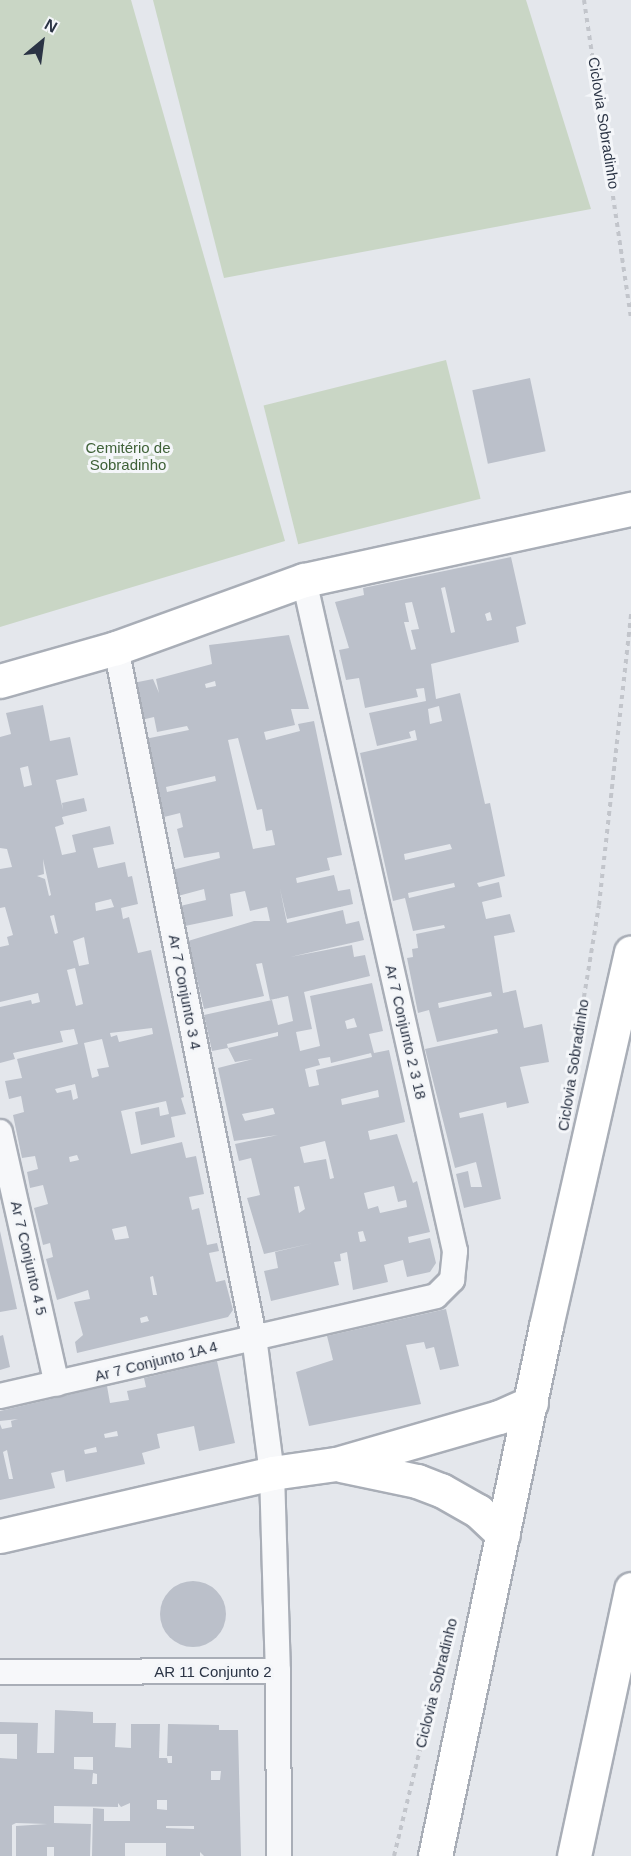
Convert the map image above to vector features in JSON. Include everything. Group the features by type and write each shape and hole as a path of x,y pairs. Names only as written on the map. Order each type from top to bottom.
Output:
{"street":[{"path":"0,681 116,648 304,580 631,509"},
{"name":"Ar 7 Conjunto 2 3 18","path":"254,1337 436,1296 452,1280 455,1251 304,580"},
{"name":"Ar 7 Conjunto 3 4","path":"116,648 254,1337 272,1473 278,1671"},
{"path":"435,1856 531,1403 631,953"},
{"name":"Ar 7 Conjunto 4 5","path":"0,1132 57,1384"},
{"name":"Ar 7 Conjunto 1A 4","path":"0,1396 254,1337"},
{"path":"0,1536 272,1473 336,1464 499,1417 531,1403"},
{"path":"336,1464 417,1480 441,1490 478,1511 503,1534"},
{"path":"574,1856 631,1589"},
{"name":"AR 11 Conjunto 2","path":"0,1672 278,1671 279,1856"}],"path":[{"name":"Ciclovia Sobradinho","path":"584,0 631,317"},
{"name":"Ciclovia Sobradinho","path":"580,1023 599,905 631,614"},
{"name":"Ciclovia Sobradinho","path":"394,1856 430,1706"}],"green space":[{"name":"Cemitério de Sobradinho","path":"0,0 131,0 285,541 0,627"},
{"path":"153,0 526,0 591,209 224,278"},
{"path":"446,360 481,499 298,544 264,405"}],"building":[{"path":"530,378 546,451 488,464 472,390"},
{"path":"511,557 526,624 516,627 519,642 431,664 436,699 460,693 485,804 490,803 505,876 477,883 479,887 499,882 502,897 482,902 486,919 510,914 515,932 494,936 503,993 516,990 524,1028 542,1024 549,1062 520,1067 529,1103 507,1108 506,1102 459,1113 460,1118 483,1113 501,1199 464,1208 456,1174 468,1171 471,1187 482,1187 476,1162 455,1168 425,1049 498,1033 497,1029 437,1042 429,1010 418,1013 407,958 413,957 412,949 418,948 416,934 445,928 444,925 413,931 405,898 393,901 360,753 417,740 415,730 409,732 411,738 377,746 369,713 426,701 424,688 416,689 418,697 365,708 359,678 346,680 339,650 349,648 335,602 364,595 363,588","holes":["445,587 455,632 451,633 441,588","412,602 419,629 411,630 416,649 411,650 404,622 409,622 405,603","490,612 492,620 487,621 485,614","439,706 442,721 430,724 428,709","450,844 452,849 405,860 404,854","454,883 455,887 409,898 408,893","491,992 492,996 439,1008 438,1003"]},
{"path":"289,635 309,709 291,709 295,725 264,732 266,740 300,731 298,724 314,721 342,855 327,858 330,870 296,878 297,883 334,875 338,891 350,889 353,904 287,919 280,889 287,923 343,910 346,924 359,921 364,940 290,957 352,945 354,957 365,955 370,976 304,992 312,1029 296,1032 300,1051 320,1046 310,996 372,983 383,1031 369,1034 374,1053 389,1050 405,1122 368,1131 370,1140 397,1134 413,1183 417,1181 430,1232 408,1237 409,1243 430,1238 436,1263 430,1272 407,1277 403,1260 384,1265 388,1282 353,1290 347,1252 340,1254 341,1261 334,1262 339,1285 271,1301 264,1271 278,1268 275,1252 313,1243 264,1254 247,1198 260,1195 251,1158 239,1161 235,1144 278,1135 234,1141 218,1068 253,1059 235,1062 228,1048 212,1051 204,1015 272,1000 278,1025 293,1021 288,996 270,1000 262,963 256,964 264,996 204,1009 188,941 254,921 270,921 267,907 250,911 245,891 230,894 233,916 185,926 180,906 206,900 204,889 178,896 172,870 220,858 219,852 184,858 177,829 183,827 180,813 160,818 145,739 189,730 187,726 157,732 154,717 137,721 133,683 153,679 159,693 156,679 212,664 209,645","holes":["215,681 216,686 206,688 205,684","238,738 257,810 262,809 266,831 272,830 275,845 253,849 228,740","215,776 216,781 167,792 166,787","354,1018 357,1027 347,1029 345,1021","278,1032 278,1036 228,1048 227,1044","371,1053 372,1057 316,1070 319,1085 309,1087 305,1069 320,1065 318,1059 330,1057 331,1063","378,1090 379,1097 342,1105 341,1099","273,1108 275,1114 245,1121 242,1114","325,1141 334,1178 330,1179 326,1159 304,1163 300,1147","299,1186 305,1209 299,1213 294,1187","394,1186 398,1202 406,1200 407,1207 380,1213 378,1206 368,1209 364,1193","363,1231 366,1241 360,1242 358,1232"]},
{"path":"43,705 50,741 70,737 78,775 56,780 63,810 62,803 84,798 87,811 62,817 64,824 55,827 62,855 76,852 72,835 110,826 114,844 93,848 98,868 125,862 128,877 132,876 138,904 121,908 123,919 129,917 138,953 151,950 186,1114 171,1117 175,1137 141,1145 135,1112 159,1107 160,1116 169,1114 166,1101 121,1111 131,1154 182,1142 186,1158 196,1156 204,1194 189,1197 192,1210 199,1208 207,1245 217,1243 219,1251 209,1253 216,1282 225,1280 233,1310 228,1317 77,1353 75,1342 83,1335 74,1302 90,1299 88,1290 57,1300 46,1259 53,1257 50,1243 43,1245 34,1208 48,1204 43,1185 30,1188 27,1172 38,1169 35,1156 22,1158 13,1115 24,1112 21,1096 9,1099 5,1081 22,1078 17,1059 78,1044 74,1029 60,1031 63,1042 13,1053 15,1059 0,1063 0,1007 31,1000 32,1004 40,1002 38,993 0,1002 0,947 9,945 7,937 13,935 5,907 0,908 0,869 12,867 7,849 0,848 0,737 11,734 6,713","holes":["28,766 32,785 24,787 20,768","43,859 51,895 49,896 45,879 37,876 44,874","111,899 114,907 96,911 95,903","54,915 58,933 55,934 50,916","84,937 89,964 79,966 73,941","75,968 83,1004 76,1006 67,970","152,1028 153,1034 119,1042 117,1035 111,1037 110,1033","102,1039 109,1067 97,1069 99,1076 92,1078 84,1043","75,1084 78,1098 73,1100 71,1090 57,1093 55,1089","77,1155 79,1160 70,1162 69,1157","126,1226 129,1238 115,1240 112,1229","153,1276 157,1295 153,1295 150,1277","147,1316 149,1321 141,1323 140,1318"]},
{"path":"0,1231 17,1309 0,1312"},
{"path":"446,1309 459,1366 440,1370 434,1347 426,1349 424,1342 406,1345 421,1404 309,1426 296,1372 333,1360 327,1336"},
{"path":"3,1335 10,1367 0,1370 0,1336"},
{"path":"217,1361 235,1443 199,1451 194,1426 157,1434 160,1448 142,1453 145,1464 66,1482 64,1470 51,1473 55,1488 0,1500 0,1424 2,1429 12,1427 11,1421 18,1419 0,1421 0,1411 107,1386 110,1403 129,1400 127,1391 146,1387 144,1378","holes":["117,1431 118,1436 105,1438 104,1434","96,1447 97,1452 85,1454 84,1450","7,1450 13,1479 9,1479 3,1452"]},
{"path":"187,1581 199,1581 217,1590 224,1601 226,1614 224,1627 217,1638 206,1645 187,1647 174,1642 165,1633 160,1620 160,1608 165,1595 174,1586"},
{"path":"55,1710 93,1712 93,1723 116,1723 115,1747 131,1748 131,1724 160,1724 159,1758 167,1758 168,1763 172,1763 172,1756 167,1756 168,1724 219,1725 219,1730 238,1730 241,1856 204,1856 200,1852 200,1856 166,1856 166,1843 125,1843 125,1856 92,1856 93,1808 104,1809 104,1821 130,1821 130,1803 121,1807 118,1803 118,1807 54,1806 54,1823 91,1824 90,1856 54,1856 54,1847 47,1847 47,1856 16,1856 16,1826 47,1824 16,1823 12,1825 12,1856 0,1856 0,1758 17,1759 17,1734 0,1734 0,1722 38,1723 37,1753 54,1753","holes":["74,1757 93,1757 93,1770 74,1769","211,1771 221,1771 220,1780 211,1780","93,1773 97,1774 97,1784 92,1784","157,1800 167,1800 167,1810 157,1809","166,1826 194,1826 194,1829 166,1828"]}]}
